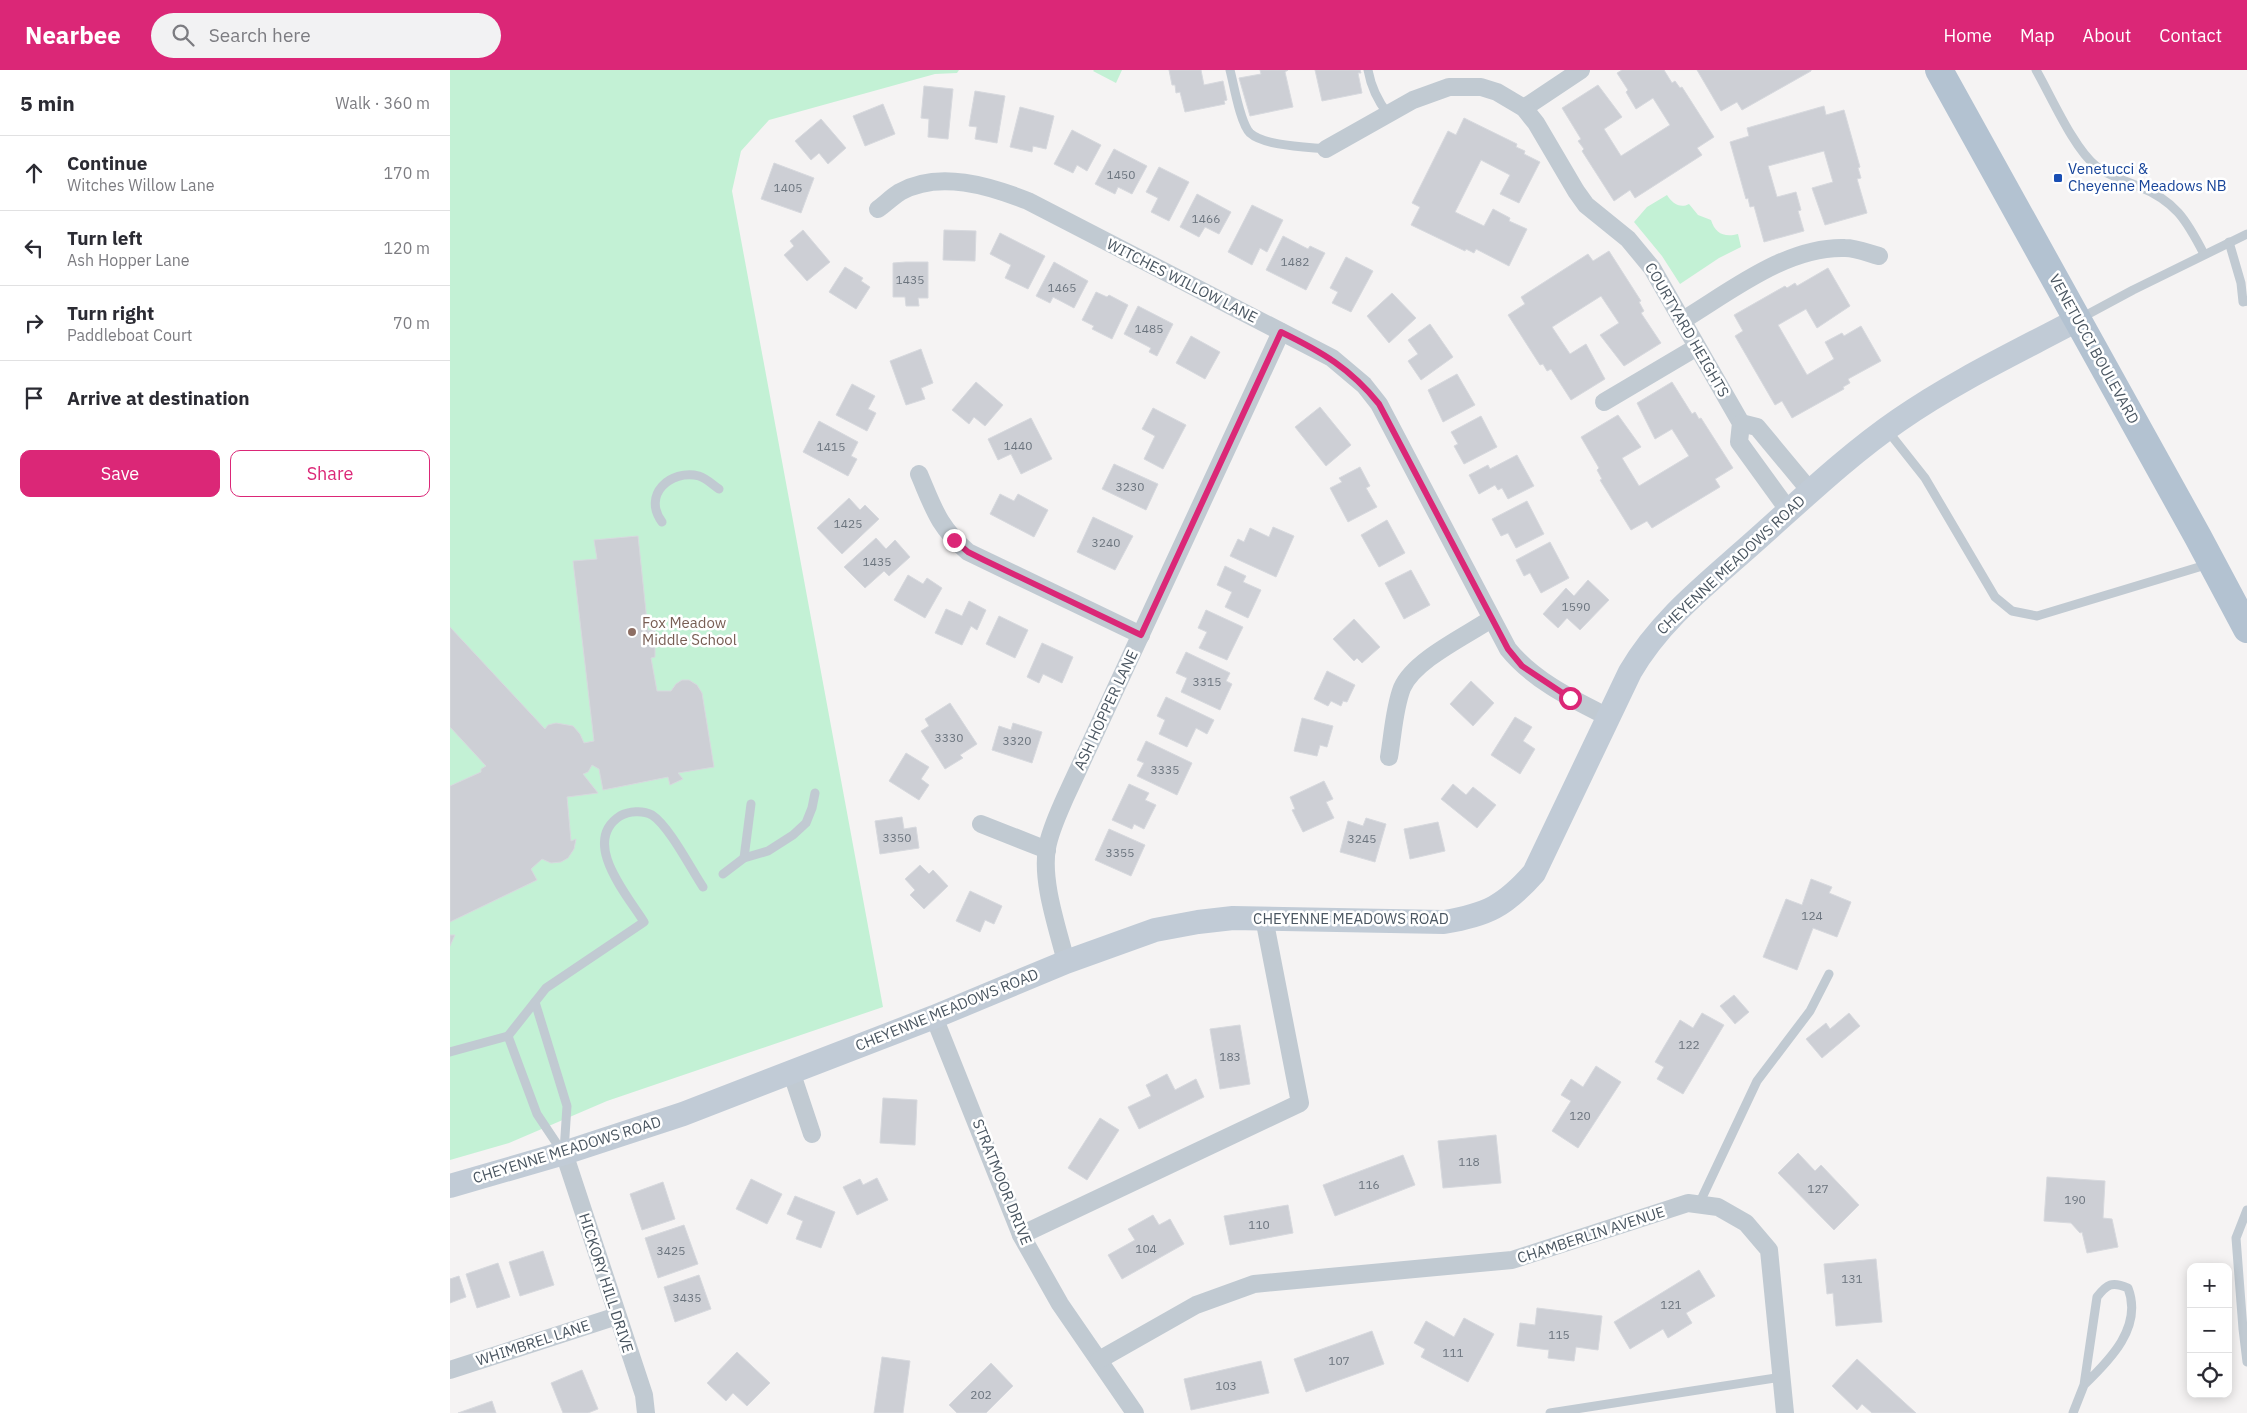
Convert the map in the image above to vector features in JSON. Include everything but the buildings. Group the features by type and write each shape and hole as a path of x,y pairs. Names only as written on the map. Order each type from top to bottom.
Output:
{"main road":[{"name":"VENETUCCI BOULEVARD","path":"1940,70 2246,625"},
{"name":"CHEYENNE MEADOWS ROAD","path":"450,1186 564,1154 683,1114 934,1017 1066,962 1155,930 1234,918 1444,922 1470,917 1497,907 1516,894 1534,873 1608,717 1644,648 1660,629 1685,604 1789,511 1886,429 1953,385 2077,320"}],"street":[{"path":"1524,108 1581,70"},
{"name":"COURTYARD HEIGHTS","path":"1326,149 1388,114 1432,92 1449,86 1481,86 1498,92 1524,108 1536,122 1576,191 1586,204 1638,250 1652,268 1741,423 1739,442 1789,511"},
{"name":"WITCHES WILLOW LANE","path":"878,209 900,192 922,184 962,183 1002,191 1028,201 1332,358 1364,385 1379,404 1459,553 1491,620 1508,649 1522,666 1570,698 1608,717"},
{"path":"1683,320 1771,267 1795,256 1814,250 1847,248 1879,256"},
{"name":"ASH HOPPER LANE","path":"1066,962 1046,871 1047,850 1058,813 1281,332"},
{"path":"1604,402 1697,347"},
{"path":"1741,423 1757,427 1811,492"},
{"path":"919,474 940,523 954,540 968,552 1141,635"},
{"path":"1389,757 1397,704 1409,675 1438,653 1491,620"},
{"path":"981,824 1047,850"},
{"path":"1021,1235 1300,1103 1264,918"},
{"name":"STRATMOOR DRIVE","path":"934,1017 1021,1235 1060,1304 1135,1413"},
{"path":"791,1071 812,1134"},
{"name":"HICKORY HILL DRIVE","path":"564,1154 644,1395 646,1413"},
{"name":"CHAMBERLIN AVENUE","path":"1099,1360 1196,1305 1254,1284 1512,1260 1688,1203 1718,1207 1746,1223 1769,1250 1785,1413"},
{"name":"WHIMBREL LANE","path":"450,1370 617,1316"}],"lane":[{"path":"1230,70 1243,120 1250,133 1265,141 1326,149"},
{"path":"1368,70 1370,84 1378,102 1388,114"},
{"path":"2036,70 2086,156 2109,174 2155,193 2166,200 2190,225 2204,254"},
{"name":"CHEYENNE MEADOWS ROAD","path":"2077,320 2204,254 2247,234"},
{"path":"2228,242 2241,283 2243,302 2247,301"},
{"path":"1886,429 1925,478 1995,597 2012,611 2037,616 2212,563"},
{"path":"662,522 656,513 654,503 657,493 675,476 687,474 701,476 719,489"},
{"path":"723,874 744,858 768,851 793,835 806,823 815,793"},
{"path":"744,858 751,804"},
{"path":"450,1052 508,1036 546,988 644,922 610,869 604,854 604,842 615,820 625,813 638,811 652,815 665,827 703,887"},
{"path":"1699,1204 1757,1081 1810,1011 1829,974"},
{"path":"535,1002 566,1106 564,1154"},
{"path":"508,1036 537,1114 564,1154"},
{"path":"2247,1210 2236,1238 2244,1299 2247,1362"},
{"path":"2073,1413 2084,1385 2097,1297 2105,1286 2117,1283 2128,1288 2132,1300 2130,1323 2122,1343 2106,1364 2084,1385"},
{"path":"1550,1413 1782,1376"}],"green space":[{"name":"Fox Meadow Middle School","path":"450,70 959,70 957,73 935,74 769,120 741,151 732,191 883,1007 607,1101 509,1143 450,1160"},
{"path":"1094,70 1122,70 1116,83"},
{"path":"1667,195 1676,204 1682,206 1689,204 1698,215 1711,220 1715,228 1724,235 1738,234 1741,247 1719,258 1680,284 1662,256 1634,222 1647,207"}],"place":[{"name":"Venetucci & Cheyenne Meadows NB","path":"2058,178"},
{"name":"Fox Meadow Middle School","path":"632,632"}],"route":[{"path":"954,540 968,552 1141,635 1281,332 1332,358 1364,385 1379,404 1459,553 1491,620 1508,649 1522,666 1570,698"}]}
